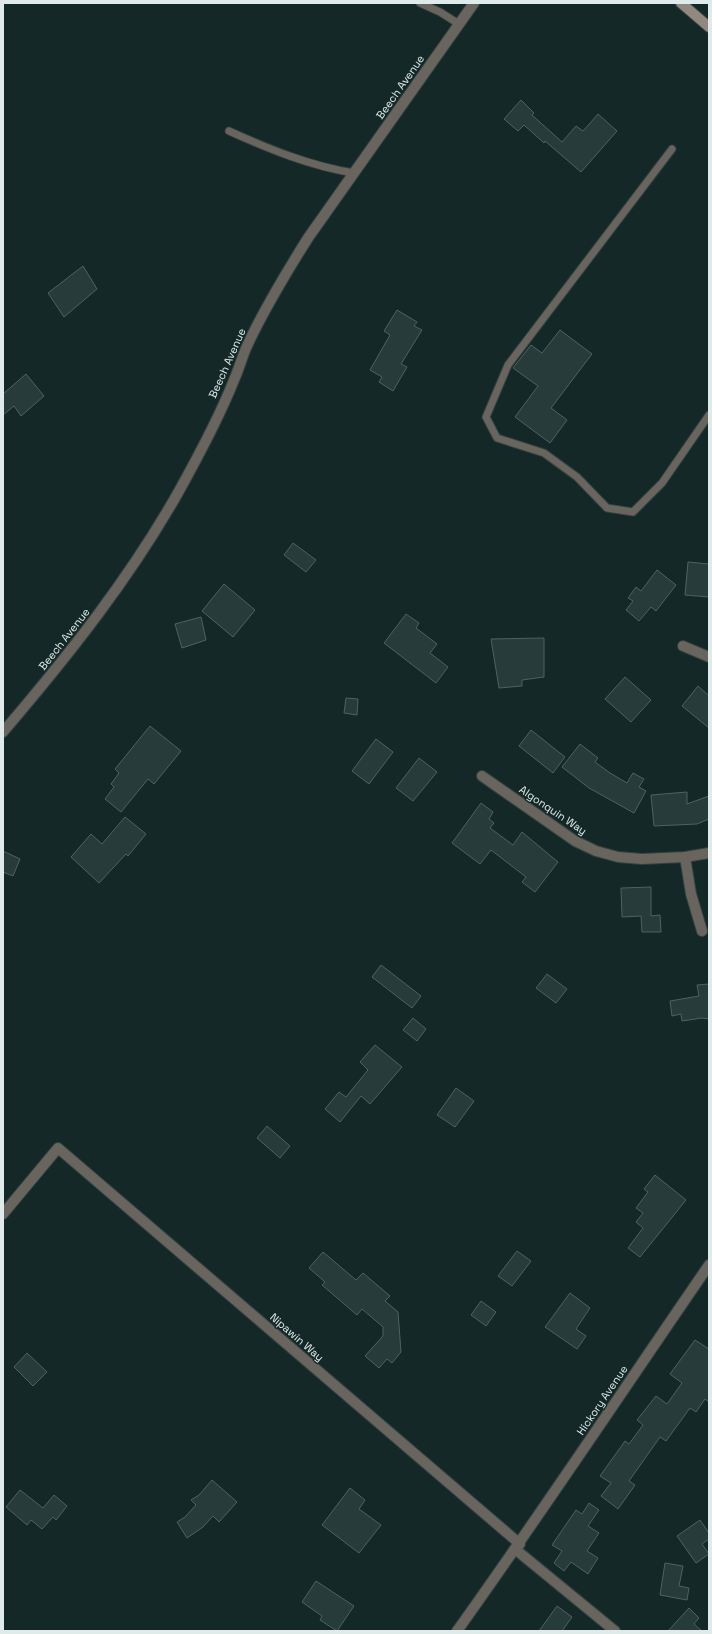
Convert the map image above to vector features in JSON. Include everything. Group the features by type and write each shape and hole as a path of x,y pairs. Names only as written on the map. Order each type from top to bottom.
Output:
{"main road":[{"path":"681,3 709,27"}],"street":[{"name":"Beech Avenue","path":"3,732 59,667 124,580 155,532 206,438 234,380 247,346 284,276 308,238 474,3"},
{"path":"683,646 709,657"},
{"name":"Algonquin Way","path":"482,776 575,841 596,851 630,859 685,857 709,853"},
{"path":"685,857 691,894 702,931"},
{"name":"Nipawin Way","path":"3,1214 58,1148 518,1547"},
{"name":"Hickory Avenue","path":"457,1631 518,1547 593,1433 709,1265"},
{"path":"518,1547 615,1631"}],"lane":[{"path":"420,3 440,12 459,24"},
{"path":"229,131 289,156 330,169 354,173"},
{"path":"672,149 508,365 486,418 497,438 544,453 577,477 607,508 634,512 662,483 709,415"}],"building":[{"path":"521,100 534,113 532,115 562,142 576,126 583,131 598,114 617,131 581,172 524,125 518,131 504,119"},
{"path":"83,266 97,289 64,317 48,293"},
{"path":"397,310 417,322 414,326 422,330 401,364 407,367 393,391 379,382 382,377 370,370 390,335 384,331"},
{"path":"560,330 592,354 551,408 567,420 550,443 515,417 538,386 513,368 531,345 542,353"},
{"path":"26,374 44,396 21,416 14,406 3,415 3,394"},
{"path":"293,543 316,560 306,572 284,555"},
{"path":"688,562 709,564 709,597 685,595"},
{"path":"657,570 676,585 656,611 651,607 639,621 626,610 633,601 628,598 636,587 641,591"},
{"path":"224,584 255,610 233,637 202,611"},
{"path":"406,614 419,623 416,628 437,644 430,653 448,667 436,683 384,643"},
{"path":"201,617 206,640 182,648 175,624"},
{"path":"544,638 544,677 522,680 522,686 499,688 491,639"},
{"path":"625,677 651,700 631,722 605,699"},
{"path":"698,686 709,696 709,728 682,706"},
{"path":"346,698 358,699 357,715 344,713"},
{"path":"150,726 181,751 154,784 148,779 121,812 105,799 114,787 111,784 119,773 115,769"},
{"path":"531,730 565,757 553,773 519,746"},
{"path":"376,739 393,752 369,784 352,771"},
{"path":"580,744 598,758 595,762 627,783 633,773 644,779 639,787 646,791 634,813 589,788 562,767"},
{"path":"419,758 437,772 413,801 396,788"},
{"path":"687,792 687,804 709,796 709,819 697,824 654,826 651,795"},
{"path":"481,803 493,812 489,819 494,823 490,828 513,845 522,832 558,862 535,892 522,882 526,877 491,850 480,864 452,843"},
{"path":"125,817 146,834 128,856 126,854 99,883 71,857 91,834 102,844"},
{"path":"3,851 20,859 13,876 3,872"},
{"path":"651,887 651,916 660,915 661,932 642,932 641,916 622,917 621,888"},
{"path":"381,965 421,996 412,1008 372,977"},
{"path":"547,974 567,989 556,1003 536,988"},
{"path":"709,984 709,1019 702,1018 682,1021 681,1014 672,1016 670,1001 699,996 697,985"},
{"path":"413,1018 426,1029 417,1041 403,1030"},
{"path":"375,1045 402,1067 370,1104 361,1096 340,1122 325,1109 339,1092 346,1097 368,1070 360,1062"},
{"path":"456,1088 474,1101 455,1127 437,1115"},
{"path":"267,1126 290,1146 280,1158 257,1138"},
{"path":"655,1175 686,1200 640,1257 628,1248 643,1228 636,1222 643,1213 636,1208 648,1192 644,1189"},
{"path":"517,1251 531,1261 512,1286 498,1276"},
{"path":"323,1252 356,1280 363,1273 390,1296 385,1301 398,1312 401,1352 392,1363 387,1359 379,1368 365,1356 383,1336 383,1327 362,1309 357,1315 322,1285 325,1282 309,1268"},
{"path":"570,1293 590,1308 576,1329 586,1336 577,1349 545,1327"},
{"path":"481,1301 496,1312 486,1326 471,1315"},
{"path":"695,1340 709,1349 709,1402 705,1399 696,1412 690,1408 666,1441 660,1437 629,1481 635,1485 618,1509 601,1496 611,1483 600,1476 625,1441 629,1444 643,1425 637,1420 656,1396 667,1404 682,1383 670,1374"},
{"path":"27,1353 47,1372 33,1386 14,1367"},
{"path":"212,1480 237,1502 219,1522 213,1516 203,1527 187,1538 177,1522 185,1517 196,1505 191,1500 199,1495"},
{"path":"350,1488 365,1500 359,1509 381,1525 359,1553 322,1525"},
{"path":"20,1490 43,1508 54,1495 67,1506 56,1520 53,1517 42,1529 31,1520 27,1525 6,1507"},
{"path":"589,1503 599,1510 588,1526 599,1533 587,1551 598,1558 588,1574 571,1562 564,1571 554,1563 562,1551 552,1545 576,1510 582,1514"},
{"path":"700,1520 709,1533 709,1539 702,1544 709,1554 696,1563 677,1536"},
{"path":"665,1563 683,1566 679,1586 689,1588 687,1600 660,1595"},
{"path":"316,1581 354,1606 337,1631 320,1620 322,1616 302,1602"},
{"path":"557,1606 572,1617 562,1631 539,1631"},
{"path":"689,1608 699,1618 694,1624 702,1631 668,1631"}]}
